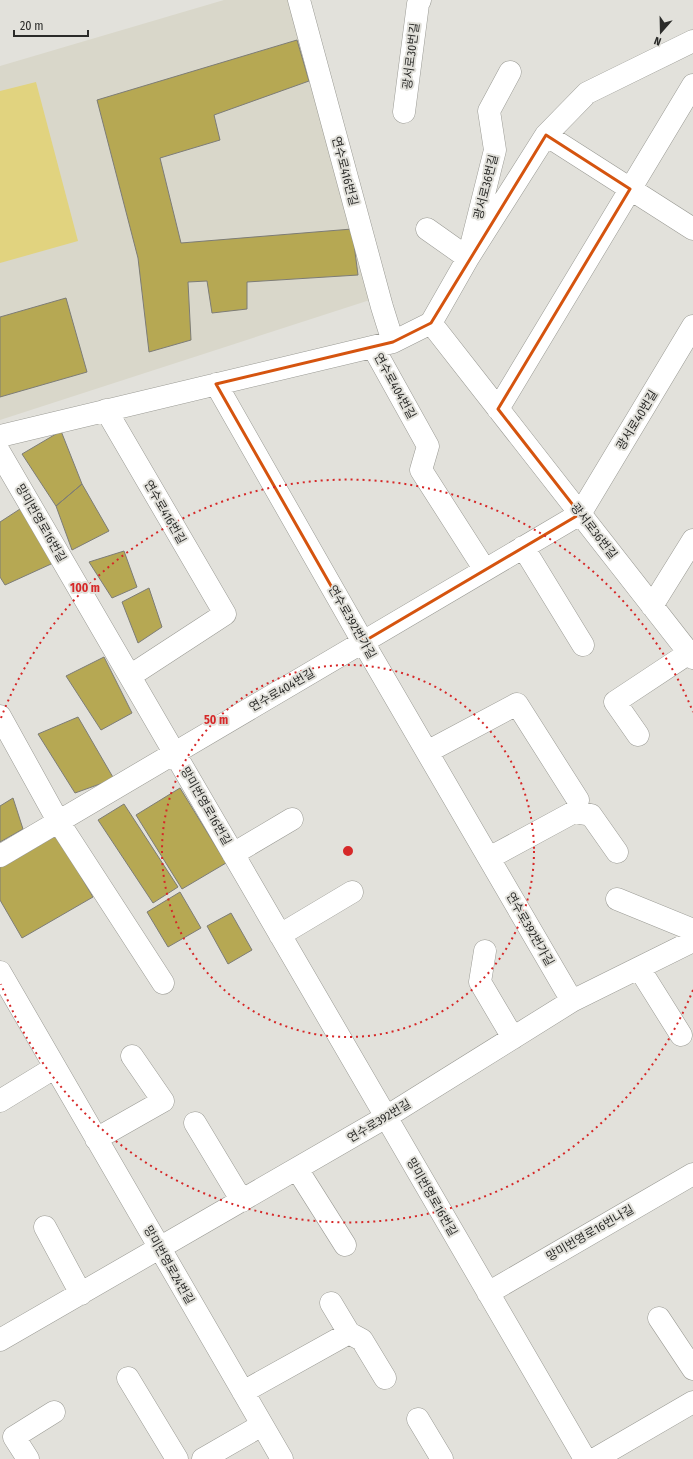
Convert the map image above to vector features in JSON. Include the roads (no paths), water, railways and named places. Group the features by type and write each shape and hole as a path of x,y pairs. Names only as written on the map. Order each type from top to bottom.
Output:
{"street":[{"name":"연수로416번길","path":"299,0 382,307 383,345"},
{"name":"광서로30번길","path":"404,112 418,4 420,0"},
{"name":"광서로36번길","path":"638,735 615,702 691,656 431,323 468,258 546,135 587,93 693,41"},
{"name":"광서로36번길","path":"468,258 495,150 489,111 510,72"},
{"path":"498,409 693,85"},
{"path":"546,135 693,229"},
{"path":"427,229 468,258"},
{"path":"0,436 383,345 431,323"},
{"name":"광서로40번길","path":"580,514 693,326"},
{"name":"연수로404번길","path":"383,345 428,446 421,470 484,570"},
{"name":"연수로392번가길","path":"216,384 363,642 572,1001"},
{"name":"연수로416번길","path":"106,410 224,614 130,676"},
{"name":"망미번영로16번길","path":"0,453 585,1459"},
{"name":"연수로404번길","path":"0,856 580,514"},
{"path":"652,606 693,540"},
{"path":"523,547 583,645"},
{"path":"427,752 517,704 578,800"},
{"path":"0,716 58,821 163,983"},
{"path":"489,858 574,812 591,815 617,852"},
{"name":"망미번영로16번길","path":"233,854 292,819"},
{"path":"280,935 352,892"},
{"path":"617,900 693,930"},
{"name":"연수로392번길","path":"0,1340 386,1117 572,1001 693,941"},
{"path":"485,951 480,982 513,1038"},
{"path":"639,968 681,1036"},
{"name":"망미번영로24번길","path":"0,972 54,1068 282,1459"},
{"path":"96,1139 163,1101 132,1056"},
{"path":"0,1101 54,1068"},
{"path":"195,1123 242,1201"},
{"path":"297,1169 345,1245"},
{"name":"망미번영로16번나길","path":"488,1293 693,1174"},
{"path":"45,1228 82,1294"},
{"path":"331,1303 348,1333 362,1340 385,1378"},
{"path":"659,1318 693,1369"},
{"path":"243,1392 348,1333"},
{"path":"128,1378 177,1459"},
{"path":"595,1459 693,1402"},
{"path":"28,1459 14,1437 54,1412"},
{"path":"418,1419 442,1459"},
{"path":"203,1459 262,1425"}]}
